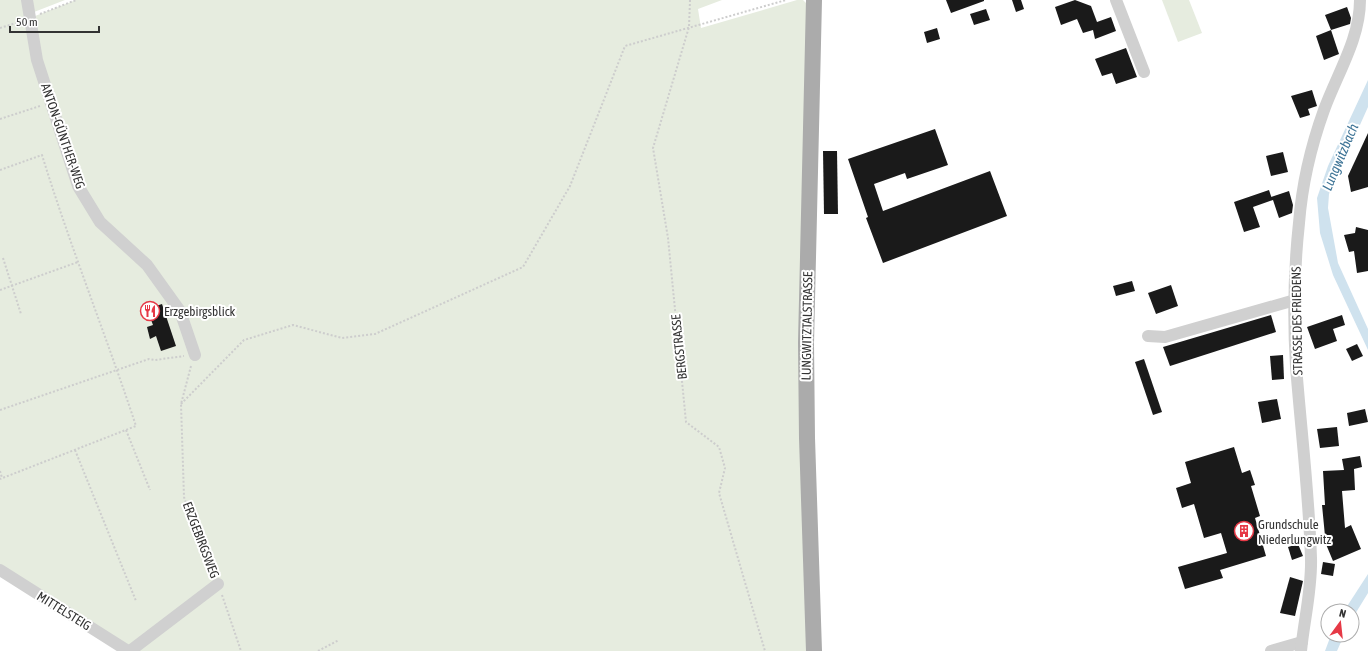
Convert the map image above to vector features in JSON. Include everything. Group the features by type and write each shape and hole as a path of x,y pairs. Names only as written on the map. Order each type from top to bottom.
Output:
{"main road":[{"name":"LUNGWITZTALSTRASSE","path":"814,0 806,351 807,438 814,651"}],"street":[{"name":"ANTON-GÜNTHER-WEG","path":"27,0 37,60 78,186 100,222 147,265 180,311 194,355"},
{"path":"1116,0 1144,72"},
{"name":"STRASSE DES FRIEDENS","path":"1301,646 1311,576 1311,559 1305,458 1296,365 1295,300 1299,222 1308,168 1324,109 1344,65 1360,14 1360,0"},
{"path":"1148,336 1164,337 1295,300"},
{"name":"MITTELSTEIG","path":"0,570 129,651"},
{"path":"129,651 218,584"},
{"path":"1271,651 1301,646"}],"path":[{"path":"0,28 76,0"},
{"name":"BERGSTRASSE","path":"690,0 689,27 652,148 668,238 686,422 719,447 725,468 719,494 765,651"},
{"path":"181,404 244,340 293,325 342,338 376,334 523,267 570,186 625,46 786,0"},
{"path":"0,119 51,102"},
{"path":"0,170 42,155 56,202 117,369 136,426 1,478 0,471"},
{"path":"3,258 21,314"},
{"path":"0,290 78,262"},
{"path":"0,410 149,359 155,360 194,355"},
{"name":"ERZGEBIRGSWEG","path":"194,355 181,404 184,497 201,546 218,584 241,651"},
{"path":"126,430 150,490"},
{"path":"75,450 136,601"},
{"path":"318,651 339,640"}],"shaded area":[{"path":"0,0 65,0 29,14 30,18 76,0 722,0 698,9 701,28 797,0 803,0 806,3 806,651 128,651 0,570"},
{"path":"1162,0 1189,0 1202,33 1178,42"}],"water":[{"name":"Lungwitzbach","path":"1368,80 1368,107 1329,194 1328,208 1338,263 1368,329 1368,350 1333,275 1320,233 1317,198 1328,166"},
{"path":"1368,574 1368,593 1360,606 1360,603 1349,603"},
{"path":"1328,643 1340,643 1337,651 1325,651"}],"building":[{"path":"946,0 984,0 984,1 951,13"},
{"path":"1012,0 1021,0 1024,9 1016,12"},
{"path":"1075,0 1091,6 1097,22 1111,17 1116,31 1095,39 1093,30 1083,33 1077,19 1061,25 1055,7"},
{"path":"1347,7 1351,18 1350,24 1331,30 1325,15"},
{"path":"986,9 990,20 974,25 970,14"},
{"path":"937,28 940,39 927,43 924,32"},
{"path":"1331,30 1339,54 1324,60 1316,36"},
{"path":"1126,48 1137,77 1116,84 1112,73 1102,76 1095,59"},
{"path":"1312,90 1317,106 1308,109 1310,115 1300,118 1291,96"},
{"path":"935,129 948,165 907,179 905,173 874,184 883,211 990,171 1007,216 883,263 866,218 868,217 848,159"},
{"path":"1368,133 1368,187 1351,192 1348,176"},
{"path":"823,151 837,151 838,214 824,214"},
{"path":"1283,152 1288,172 1271,176 1266,156"},
{"path":"1269,190 1271,197 1289,191 1293,205 1292,213 1279,218 1273,200 1253,207 1260,227 1244,232 1234,202"},
{"path":"1356,227 1368,230 1368,271 1357,273 1354,251 1349,252 1344,235 1355,233"},
{"path":"1132,281 1135,291 1116,296 1113,286"},
{"path":"1171,285 1178,306 1156,314 1148,293"},
{"path":"162,304 176,346 161,351 156,336 150,339 147,327 153,325 147,309"},
{"path":"1271,315 1276,332 1170,366 1163,347"},
{"path":"1342,315 1345,325 1333,329 1337,341 1315,349 1307,327"},
{"path":"1357,344 1363,356 1352,361 1346,349"},
{"path":"1283,355 1284,379 1272,380 1270,356"},
{"path":"1144,359 1162,412 1153,415 1135,362"},
{"path":"1277,399 1281,419 1262,423 1258,402"},
{"path":"1365,409 1368,422 1349,426 1347,413"},
{"path":"1337,427 1339,446 1320,448 1317,429"},
{"path":"1234,447 1242,473 1250,470 1255,485 1251,486 1260,516 1255,518 1266,556 1220,570 1223,578 1185,589 1178,567 1227,553 1221,533 1204,538 1194,504 1182,508 1176,488 1191,483 1185,462"},
{"path":"1360,456 1362,467 1354,469 1355,490 1342,491 1345,528 1351,525 1361,549 1333,561 1323,537 1325,536 1322,505 1325,505 1323,471 1344,470 1342,459"},
{"path":"1298,544 1303,556 1292,560 1288,547"},
{"path":"1323,562 1335,564 1333,576 1321,574"},
{"path":"1290,577 1303,581 1295,616 1280,613"}],"place":[{"name":"Erzgebirgsblick","path":"150,311"},
{"name":"Grundschule Niederlungwitz","path":"1244,531"}]}
